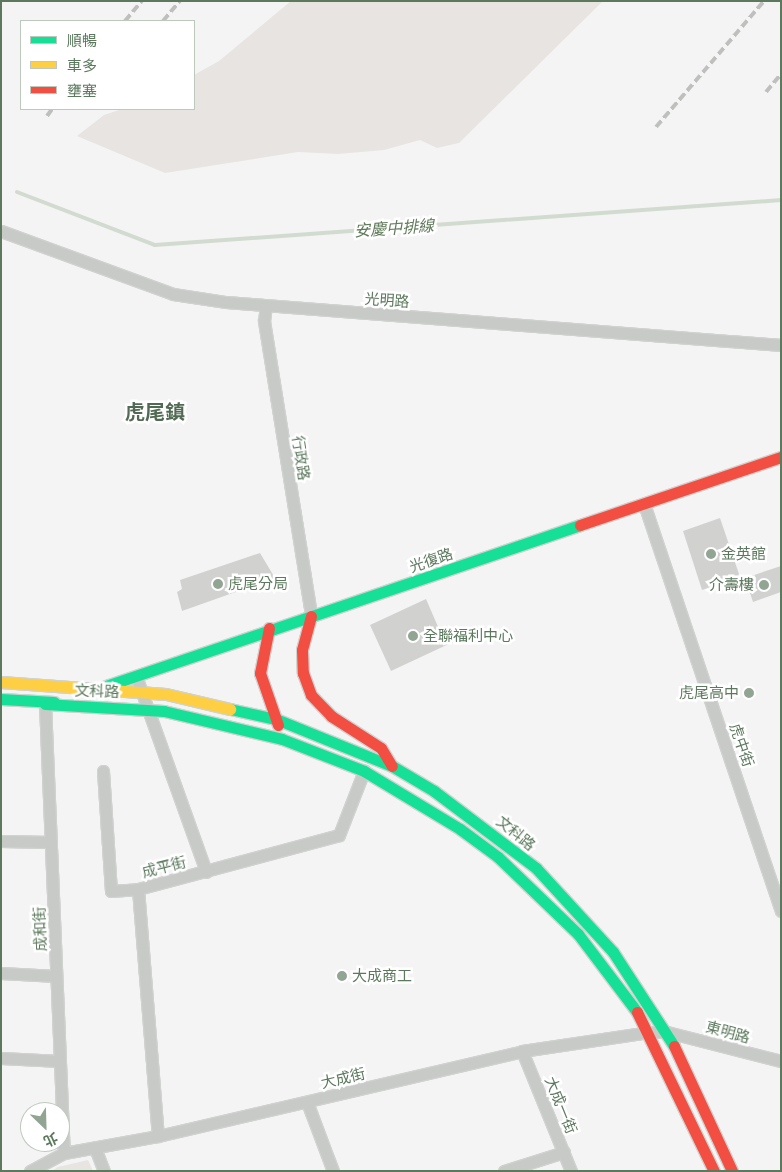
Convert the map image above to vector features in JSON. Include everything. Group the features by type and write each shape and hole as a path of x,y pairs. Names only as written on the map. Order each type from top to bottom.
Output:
{"main road":[{"name":"光復路","path":"1,699 45,704 91,691 269,628 311,616 781,458"},
{"path":"311,616 302,650 303,673 311,694 331,716 381,748 392,766"},
{"path":"269,628 260,673 282,739"},
{"name":"光復路","path":"1,682 91,691"},
{"name":"文科路","path":"91,691 166,694 276,718 392,766 472,818 536,868 613,952 668,1032 732,1171"},
{"name":"文科路","path":"45,704 148,709 282,739 364,771 422,803 498,857 578,934 649,1032 714,1171"}],"street":[{"name":"光明路","path":"1,231 173,294 266,305 781,345"},
{"name":"行政路","path":"266,305 264,321 311,616"},
{"name":"虎中街","path":"644,504 781,911"},
{"name":"文科路","path":"136,676 206,872"},
{"name":"成和街","path":"45,704 64,1153"},
{"path":"104,771 111,891 138,889"},
{"name":"成平街","path":"158,1136 138,889 339,836 364,771"},
{"path":"1,841 51,842"},
{"path":"1,973 56,976"},
{"name":"大成街","path":"30,1171 64,1153 158,1136 522,1051 649,1032 668,1032"},
{"name":"東明路","path":"668,1032 781,1061"},
{"name":"大成一街","path":"522,1051 571,1171"},
{"path":"1,1058 60,1061"},
{"path":"307,1102 333,1171"},
{"path":"96,1148 104,1171"},
{"path":"504,1171 564,1152"}],"shaded area":[{"path":"291,1 603,1 459,143 437,148 420,140 384,150 338,154 298,152 165,173 77,136 104,115 119,110 195,110 195,74 219,61"},
{"path":"88,1160 93,1171 52,1171 58,1167"}],"building":[{"name":"金英館","path":"720,518 740,577 702,590 683,531"},
{"name":"虎尾分局","path":"260,553 275,578 182,611 177,592 182,589 180,580"},
{"name":"介壽樓","path":"781,566 781,592 753,602 745,578"},
{"name":"全聯福利中心","path":"426,599 439,629 446,626 453,642 391,671 370,625"}],"waterway":[{"name":"安慶中排線","path":"17,192 155,245 781,200"}],"railway":[{"path":"126,20 142,1"},
{"path":"164,20 180,1"},
{"path":"656,127 764,1"},
{"path":"766,92 781,74"},
{"path":"47,116 51,110"}],"traffic: fast":[{"path":"100,688 580,525"},
{"path":"1,699 54,702"},
{"path":"45,704 164,711 282,739 364,771 460,829 498,857 578,934 637,1012"},
{"path":"230,709 276,719 392,766 434,791 536,868 613,952 674,1046"}],"traffic: slow":[{"path":"1,682 166,694 230,709"}],"traffic: jam":[{"path":"580,525 781,457"},
{"path":"311,616 302,650 303,673 311,695 331,716 381,748 392,766"},
{"path":"269,628 260,673 278,725"},
{"path":"637,1012 714,1171"},
{"path":"674,1046 732,1171"}],"place":[{"name":"金英館","path":"711,554"},
{"name":"虎尾分局","path":"218,584"},
{"name":"介壽樓","path":"764,585"},
{"name":"全聯福利中心","path":"413,636"},
{"name":"虎尾高中","path":"749,693"},
{"name":"大成商工","path":"342,976"}],"district":[{"name":"虎尾鎮","path":"155,411"}]}
